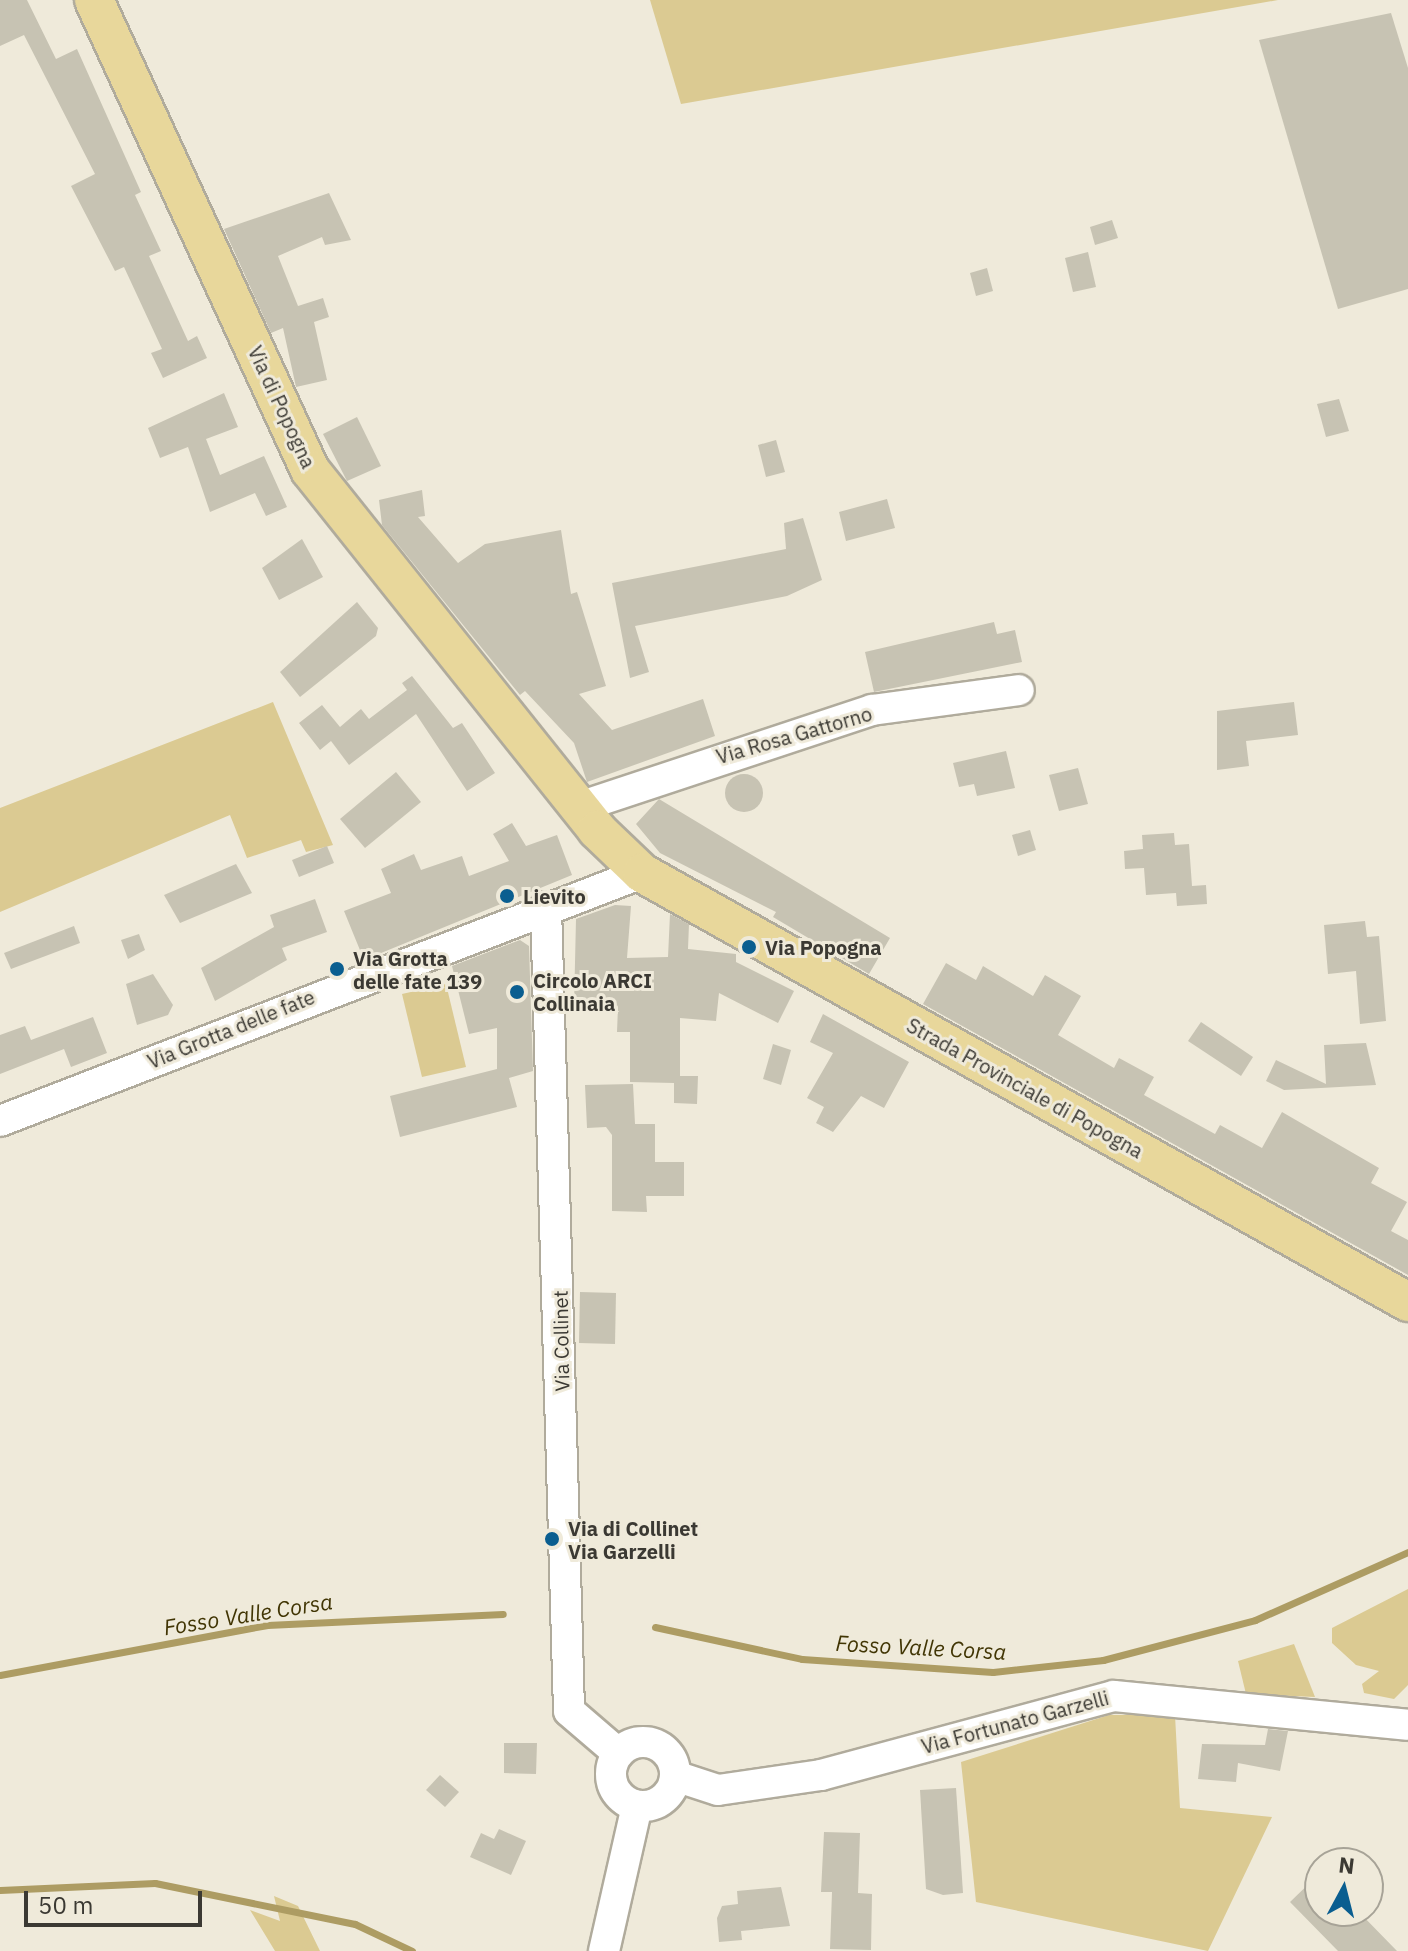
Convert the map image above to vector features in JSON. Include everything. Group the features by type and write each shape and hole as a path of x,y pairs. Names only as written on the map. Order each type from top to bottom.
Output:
{"main road":[{"name":"Via di Popogna","path":"94,0 310,470 576,808 642,873"},
{"name":"Strada Provinciale di Popogna","path":"642,873 1408,1302"}],"street":[{"name":"Via Rosa Gattorno","path":"576,808 872,710 1019,690"},
{"name":"Via Grotta delle fate","path":"0,1121 546,907 642,873"},
{"name":"Via Collinet","path":"546,907 569,1711 618,1753"},
{"name":"Via Fortunato Garzelli","path":"675,1776 718,1790 821,1775 1114,1696 1408,1725"},
{"path":"635,1743 655,1744 670,1757 675,1776 658,1803 637,1806 614,1790 618,1753 635,1743"},
{"path":"604,1951 637,1806"}],"shaded area":[{"path":"650,0 1278,0 681,104"},
{"path":"273,702 333,845 306,852 301,840 247,858 230,815 0,912 0,808"},
{"path":"446,984 466,1067 422,1077 402,994"},
{"path":"1408,1589 1408,1685 1394,1699 1364,1693 1362,1684 1379,1671 1356,1665 1332,1643 1332,1628"},
{"path":"1294,1644 1315,1697 1246,1694 1238,1661"},
{"path":"1109,1715 1175,1715 1180,1808 1272,1817 1208,1951 976,1902 961,1762"},
{"path":"274,1896 298,1906 320,1951 275,1951 250,1910 280,1921"}],"building":[{"path":"0,0 27,0 56,59 77,49 141,192 135,195 161,251 149,256 188,341 197,336 207,358 163,378 151,353 162,349 124,267 115,271 71,186 95,174 24,35 0,46"},
{"path":"1391,13 1408,68 1408,289 1338,309 1259,40"},
{"path":"329,193 351,240 325,245 322,237 278,256 298,306 323,298 329,317 314,322 327,380 296,387 283,328 271,333 224,229"},
{"path":"1112,220 1118,238 1095,245 1090,227"},
{"path":"1088,252 1096,287 1073,292 1065,258"},
{"path":"987,268 993,291 976,296 970,273"},
{"path":"224,393 238,427 206,439 220,475 264,456 287,507 266,516 255,493 210,512 188,447 160,458 148,428"},
{"path":"1339,399 1349,431 1326,437 1317,404"},
{"path":"357,417 381,466 347,481 323,434"},
{"path":"776,440 785,472 766,477 758,445"},
{"path":"422,490 425,516 418,517 458,563 485,544 561,530 571,594 577,592 606,686 579,694 612,730 703,699 715,736 587,782 574,743 525,691 520,695 382,525 379,500"},
{"path":"887,499 895,528 846,541 839,512"},
{"path":"803,518 822,580 787,596 635,626 649,672 630,678 612,583 786,549 784,523"},
{"path":"302,539 323,577 279,600 262,568"},
{"path":"357,602 378,628 376,636 300,697 280,672"},
{"path":"994,622 997,634 1015,630 1022,662 874,692 865,652"},
{"path":"412,676 453,728 462,723 495,773 467,791 416,714 349,765 331,741 320,750 299,723 322,705 340,727 361,709 369,719 407,690 402,683"},
{"path":"1294,702 1298,735 1246,741 1249,766 1217,770 1217,711"},
{"path":"1006,751 1015,788 977,796 974,784 959,787 953,763"},
{"path":"1078,768 1088,804 1059,811 1049,775"},
{"path":"396,772 421,802 365,848 340,819"},
{"path":"744,774 757,780 763,793 757,806 744,812 731,806 725,793 731,780"},
{"path":"659,799 890,938 869,974 773,917 776,912 660,853 636,824"},
{"path":"512,823 526,846 557,835 572,875 364,960 344,911 391,893 381,869 414,854 421,870 462,856 469,876 509,861 493,834"},
{"path":"1030,830 1036,850 1018,856 1012,835"},
{"path":"1174,833 1175,845 1189,844 1192,886 1206,885 1207,904 1177,906 1176,893 1146,895 1144,868 1125,869 1124,851 1143,849 1142,835"},
{"path":"327,846 334,863 299,877 292,860"},
{"path":"236,864 252,893 180,923 164,895"},
{"path":"315,899 327,932 282,948 287,960 215,1001 201,968 274,927 270,915"},
{"path":"615,905 631,906 627,958 668,957 670,914 689,924 688,949 736,954 736,962 794,991 778,1023 719,993 716,1021 680,1018 680,1076 698,1076 697,1104 674,1103 674,1083 630,1082 630,1032 617,1032 618,1007 574,1006 576,919"},
{"path":"1365,921 1367,937 1379,936 1386,1021 1360,1024 1356,971 1328,974 1324,925"},
{"path":"74,926 80,943 11,969 4,953"},
{"path":"139,934 145,950 128,959 121,940"},
{"path":"520,940 529,946 533,1071 509,1078 517,1107 400,1137 390,1096 497,1069 497,1028 469,1034 452,966"},
{"path":"946,963 976,980 983,966 1033,996 1045,975 1081,996 1058,1035 1114,1068 1119,1058 1154,1077 1144,1095 1215,1134 1220,1125 1262,1148 1282,1112 1379,1168 1371,1183 1407,1202 1391,1231 1408,1240 1408,1275 923,1004"},
{"path":"153,974 173,1005 168,1015 137,1025 126,984"},
{"path":"823,1014 909,1062 884,1108 861,1096 833,1132 816,1123 824,1107 807,1098 833,1053 810,1042"},
{"path":"93,1017 107,1053 71,1067 64,1049 0,1074 0,1035 25,1026 31,1040"},
{"path":"1201,1022 1253,1057 1241,1076 1188,1041"},
{"path":"1366,1043 1376,1085 1284,1090 1266,1081 1276,1060 1326,1084 1324,1045"},
{"path":"773,1044 791,1050 781,1085 763,1079"},
{"path":"633,1084 635,1124 655,1124 655,1162 684,1162 684,1196 646,1196 647,1212 612,1211 612,1135 606,1127 587,1128 585,1085"},
{"path":"580,1292 616,1293 615,1344 579,1343"},
{"path":"1268,1729 1288,1731 1280,1771 1238,1763 1236,1782 1198,1779 1202,1744 1265,1745"},
{"path":"504,1743 537,1743 536,1774 504,1773"},
{"path":"440,1775 459,1792 445,1807 426,1790"},
{"path":"956,1788 963,1893 943,1895 926,1889 920,1790"},
{"path":"499,1829 526,1841 511,1875 470,1857 481,1833 494,1839"},
{"path":"824,1832 860,1833 858,1893 872,1894 871,1950 830,1949 832,1892 821,1892"},
{"path":"781,1887 790,1926 741,1931 742,1940 719,1942 717,1918 722,1906 738,1904 737,1891"},
{"path":"1304,1888 1304,1916 1290,1902"},
{"path":"1314,1927 1374,1927 1397,1951 1338,1951"}],"waterway":[{"name":"Fosso Valle Corsa","path":"655,1627 802,1659 993,1672 1103,1660 1255,1620 1408,1552"},
{"name":"Fosso Valle Corsa","path":"0,1675 267,1625 503,1614"},
{"path":"0,1890 155,1883 355,1924 412,1951"}],"place":[{"name":"Lievito","path":"507,896"},
{"name":"Via Popogna","path":"749,947"},
{"name":"Via Grotta delle fate 139","path":"337,969"},
{"name":"Circolo ARCI Collinaia","path":"517,992"},
{"name":"Via di Collinet Via Garzelli","path":"552,1539"}]}
